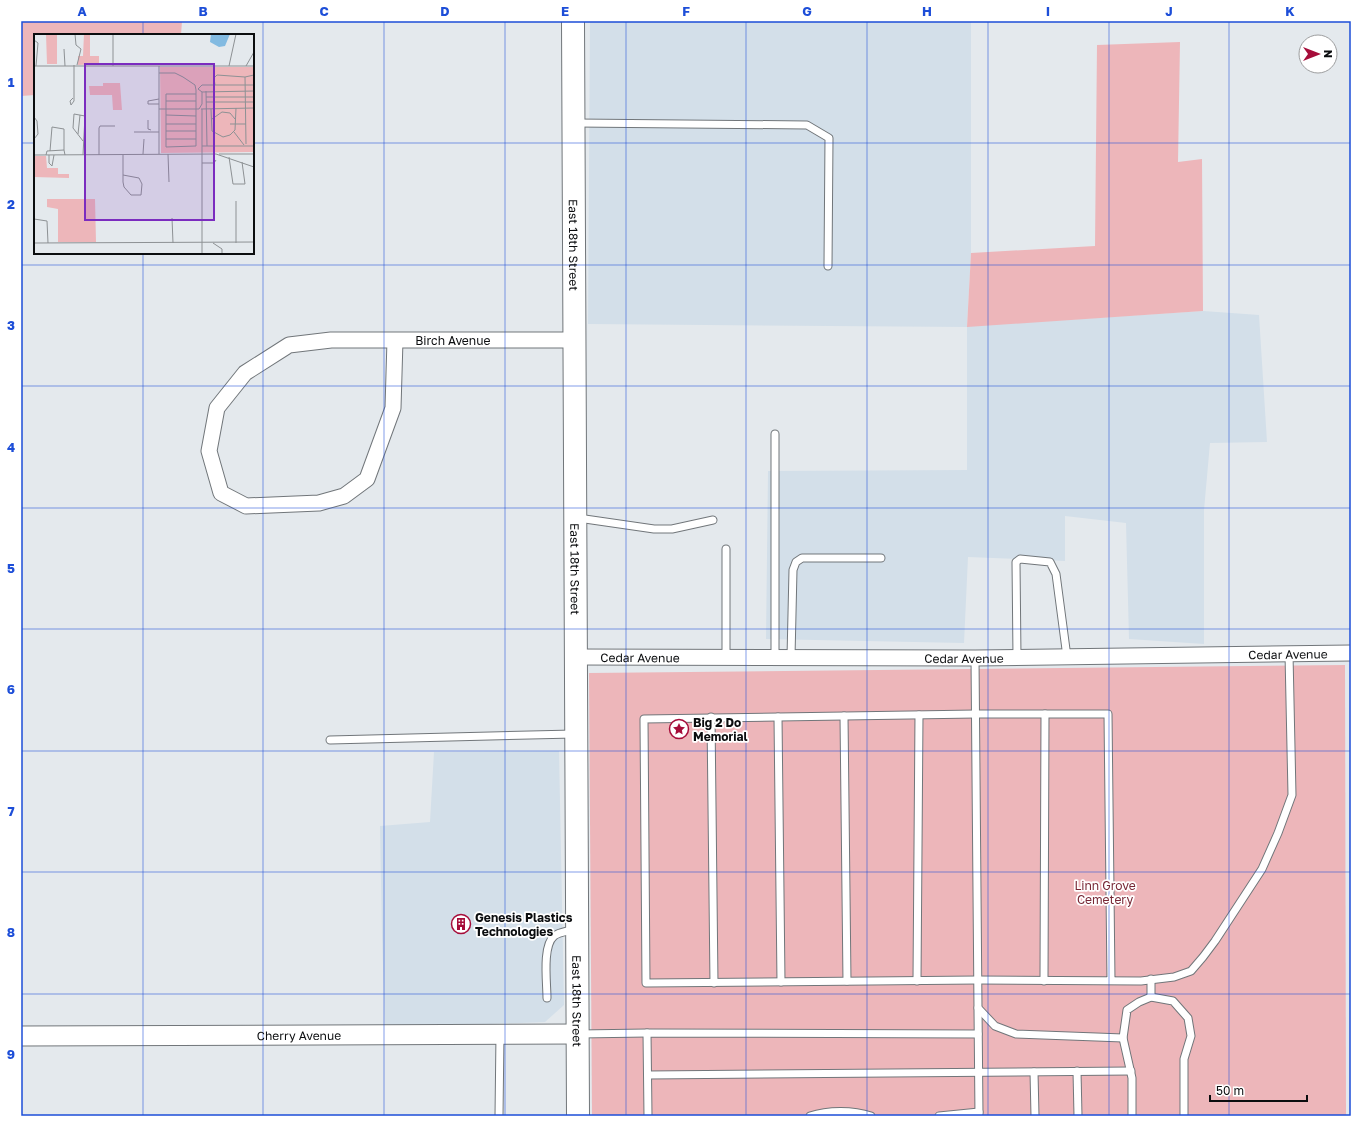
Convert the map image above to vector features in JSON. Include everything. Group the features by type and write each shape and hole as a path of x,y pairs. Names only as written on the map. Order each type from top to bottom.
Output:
{"main road":[{"name":"East 18th Street","path":"573,21 578,1116"}],"street":[{"name":"Birch Avenue","path":"395,340 393,408 367,479 344,496 319,503 246,506 221,493 209,451 217,408 245,373 289,345 331,340 395,340 575,340"},
{"name":"Cedar Avenue","path":"576,657 726,656 776,658 975,658 1351,653"},
{"name":"Cherry Avenue","path":"21,1036 578,1034"}],"lane":[{"path":"574,123 807,125 829,138 828,266"},
{"path":"775,434 776,658"},
{"path":"576,517 654,529 672,529 713,520"},
{"path":"726,549 726,656"},
{"path":"791,658 793,570 796,562 802,558 881,558"},
{"path":"1017,657 1016,562 1020,559 1050,562 1056,574 1067,656"},
{"path":"1111,981 1108,714 976,714 644,719 646,983 978,980 1111,981 1174,977 1191,971 1204,957 1241,903 1262,869 1278,833 1292,794 1289,654"},
{"path":"939,1116 979,1114 975,658"},
{"path":"1044,981 1045,714"},
{"path":"917,981 919,715"},
{"path":"844,716 847,981"},
{"path":"711,717 714,982"},
{"path":"778,717 782,982"},
{"path":"330,740 576,734"},
{"path":"547,998 547,957 549,943 555,936 577,928"},
{"path":"1151,979 1151,997"},
{"path":"1132,1116 1132,1078 1123,1038 1127,1010 1139,1002 1151,997 1173,1001 1188,1018 1191,1036 1184,1059 1184,1116"},
{"path":"978,1008 994,1026 1016,1034 1123,1038"},
{"path":"647,1032 648,1116"},
{"path":"578,1034 647,1032 978,1034"},
{"path":"499,1116 500,1034"},
{"path":"1077,1071 1078,1116"},
{"path":"648,1075 1130,1071"},
{"path":"1034,1072 1035,1116"},
{"path":"810,1116 841,1114 864,1114 871,1116"}],"shaded area":[{"path":"590,21 971,21 971,253 967,326 1203,311 1259,315 1267,442 1210,443 1204,510 1204,644 1129,639 1126,523 1065,516 1065,561 968,557 964,643 766,639 768,471 967,470 967,327 588,324"},
{"path":"559,751 564,1005 545,1022 385,1028 380,826 430,822 434,752"}],"green space":[{"path":"21,21 182,21 181,34 34,34 34,95 21,96"},
{"path":"1180,42 1178,162 1202,159 1203,311 967,327 971,253 1095,246 1097,45"},
{"name":"Linn Grove Cemetery","path":"1345,665 1346,1116 592,1116 589,673"}],"place":[{"name":"Big 2 Do Memorial","path":"679,729"},
{"name":"Genesis Plastics Technologies","path":"461,924"}]}
